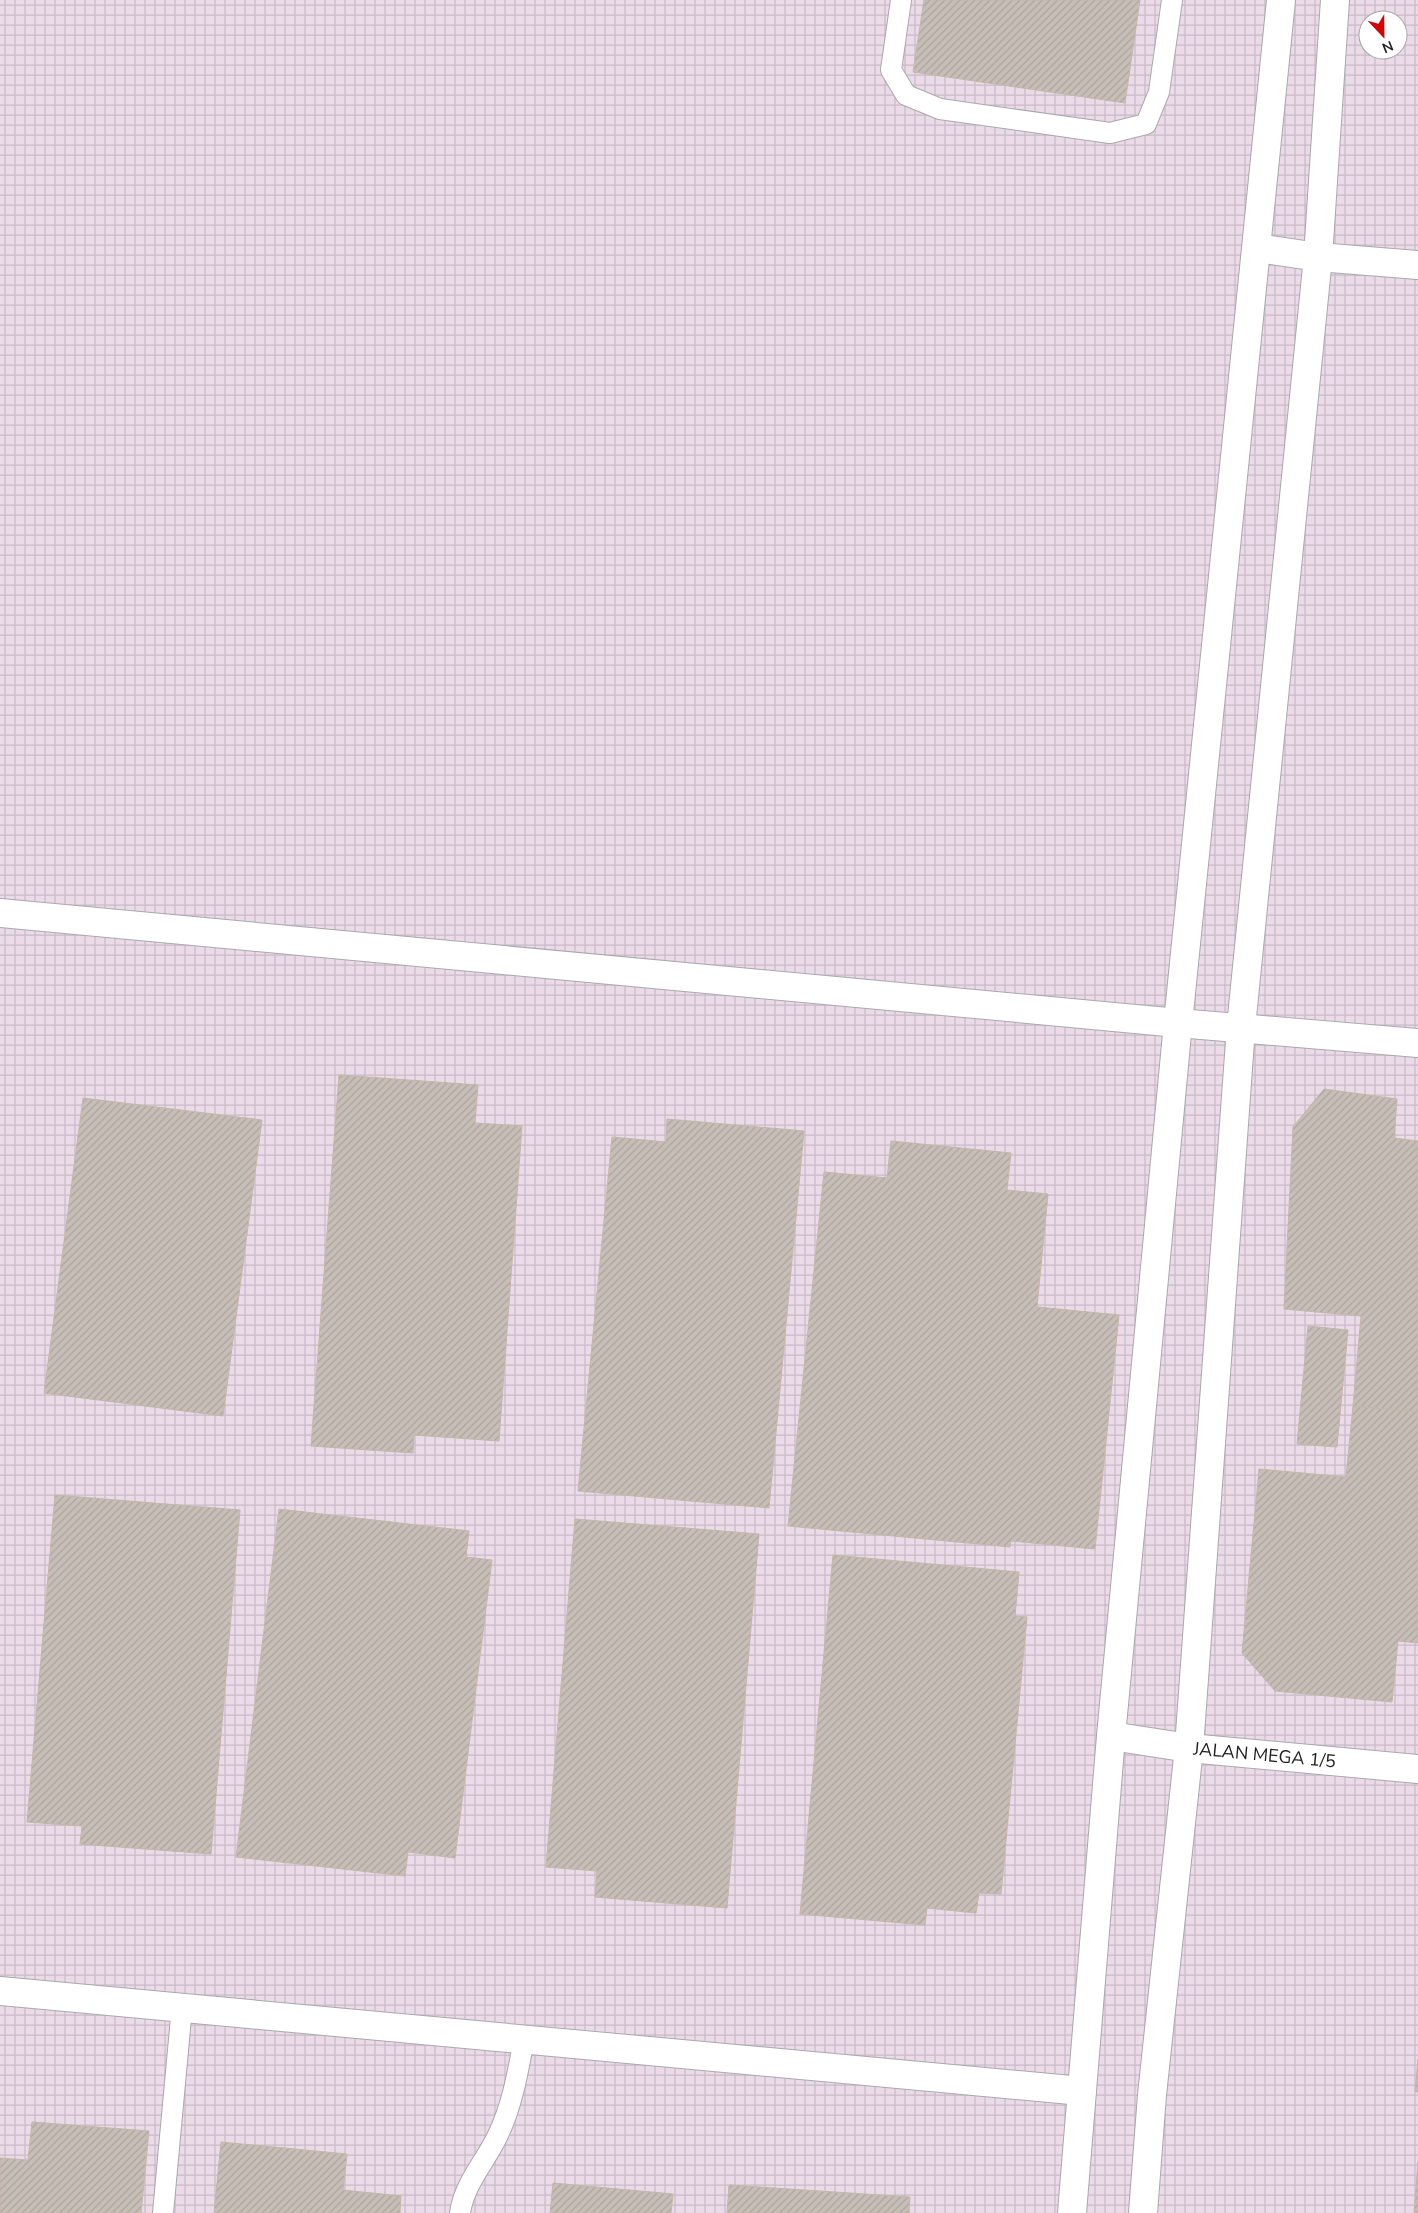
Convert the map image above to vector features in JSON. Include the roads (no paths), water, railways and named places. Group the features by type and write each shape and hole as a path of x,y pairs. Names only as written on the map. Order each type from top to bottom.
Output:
{"street":[{"path":"1072,2213 1111,1736 1178,1024 1281,0"},
{"path":"1143,2213 1152,2095 1189,1748 1241,1027 1318,257 1334,0"},
{"path":"1257,248 1318,257 1418,266"},
{"path":"0,913 1178,1024 1241,1027 1418,1043"},
{"name":"JALAN MEGA 1/5","path":"1111,1736 1189,1748 1418,1769"},
{"path":"0,1991 1082,2091"}],"lane":[{"path":"901,0 891,70 906,95 940,109 1110,133 1146,124 1159,92 1172,0"},
{"path":"163,2213 182,2008"},
{"path":"460,2213 462,2199 498,2136 517,2079 524,2040"}]}
